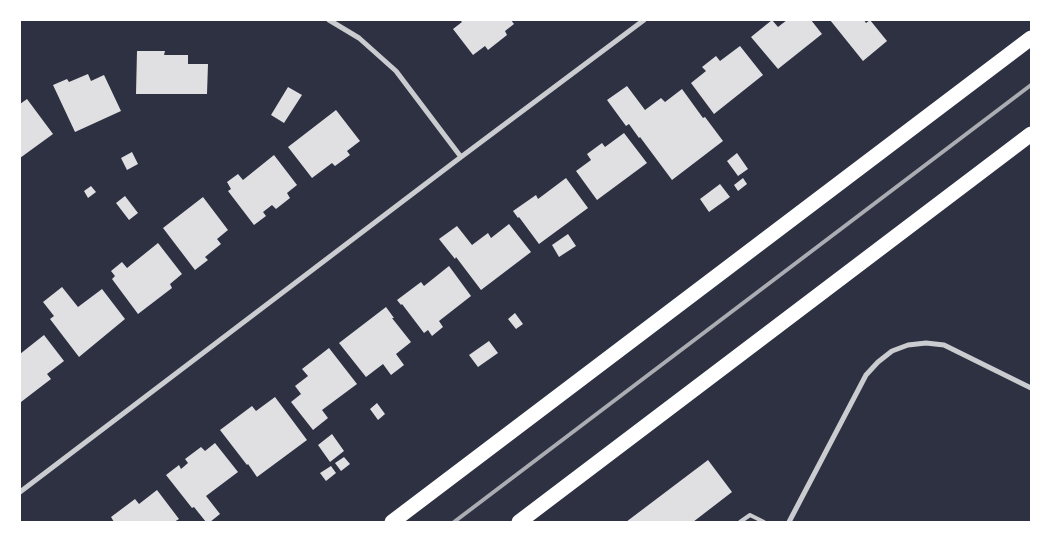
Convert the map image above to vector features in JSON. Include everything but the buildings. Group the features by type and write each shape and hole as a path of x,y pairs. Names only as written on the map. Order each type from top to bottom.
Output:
{"highway":[{"path":"392,522 1031,38"},
{"path":"518,522 1031,134"}],"street":[{"path":"329,20 359,38 396,71 461,156"},
{"path":"20,492 461,156 644,20"},
{"path":"789,522 866,375 892,351 908,345 926,343 944,345 1031,388"}],"lane":[{"path":"740,522 750,515 764,522"}],"railway":[{"path":"454,522 1031,85"}]}
